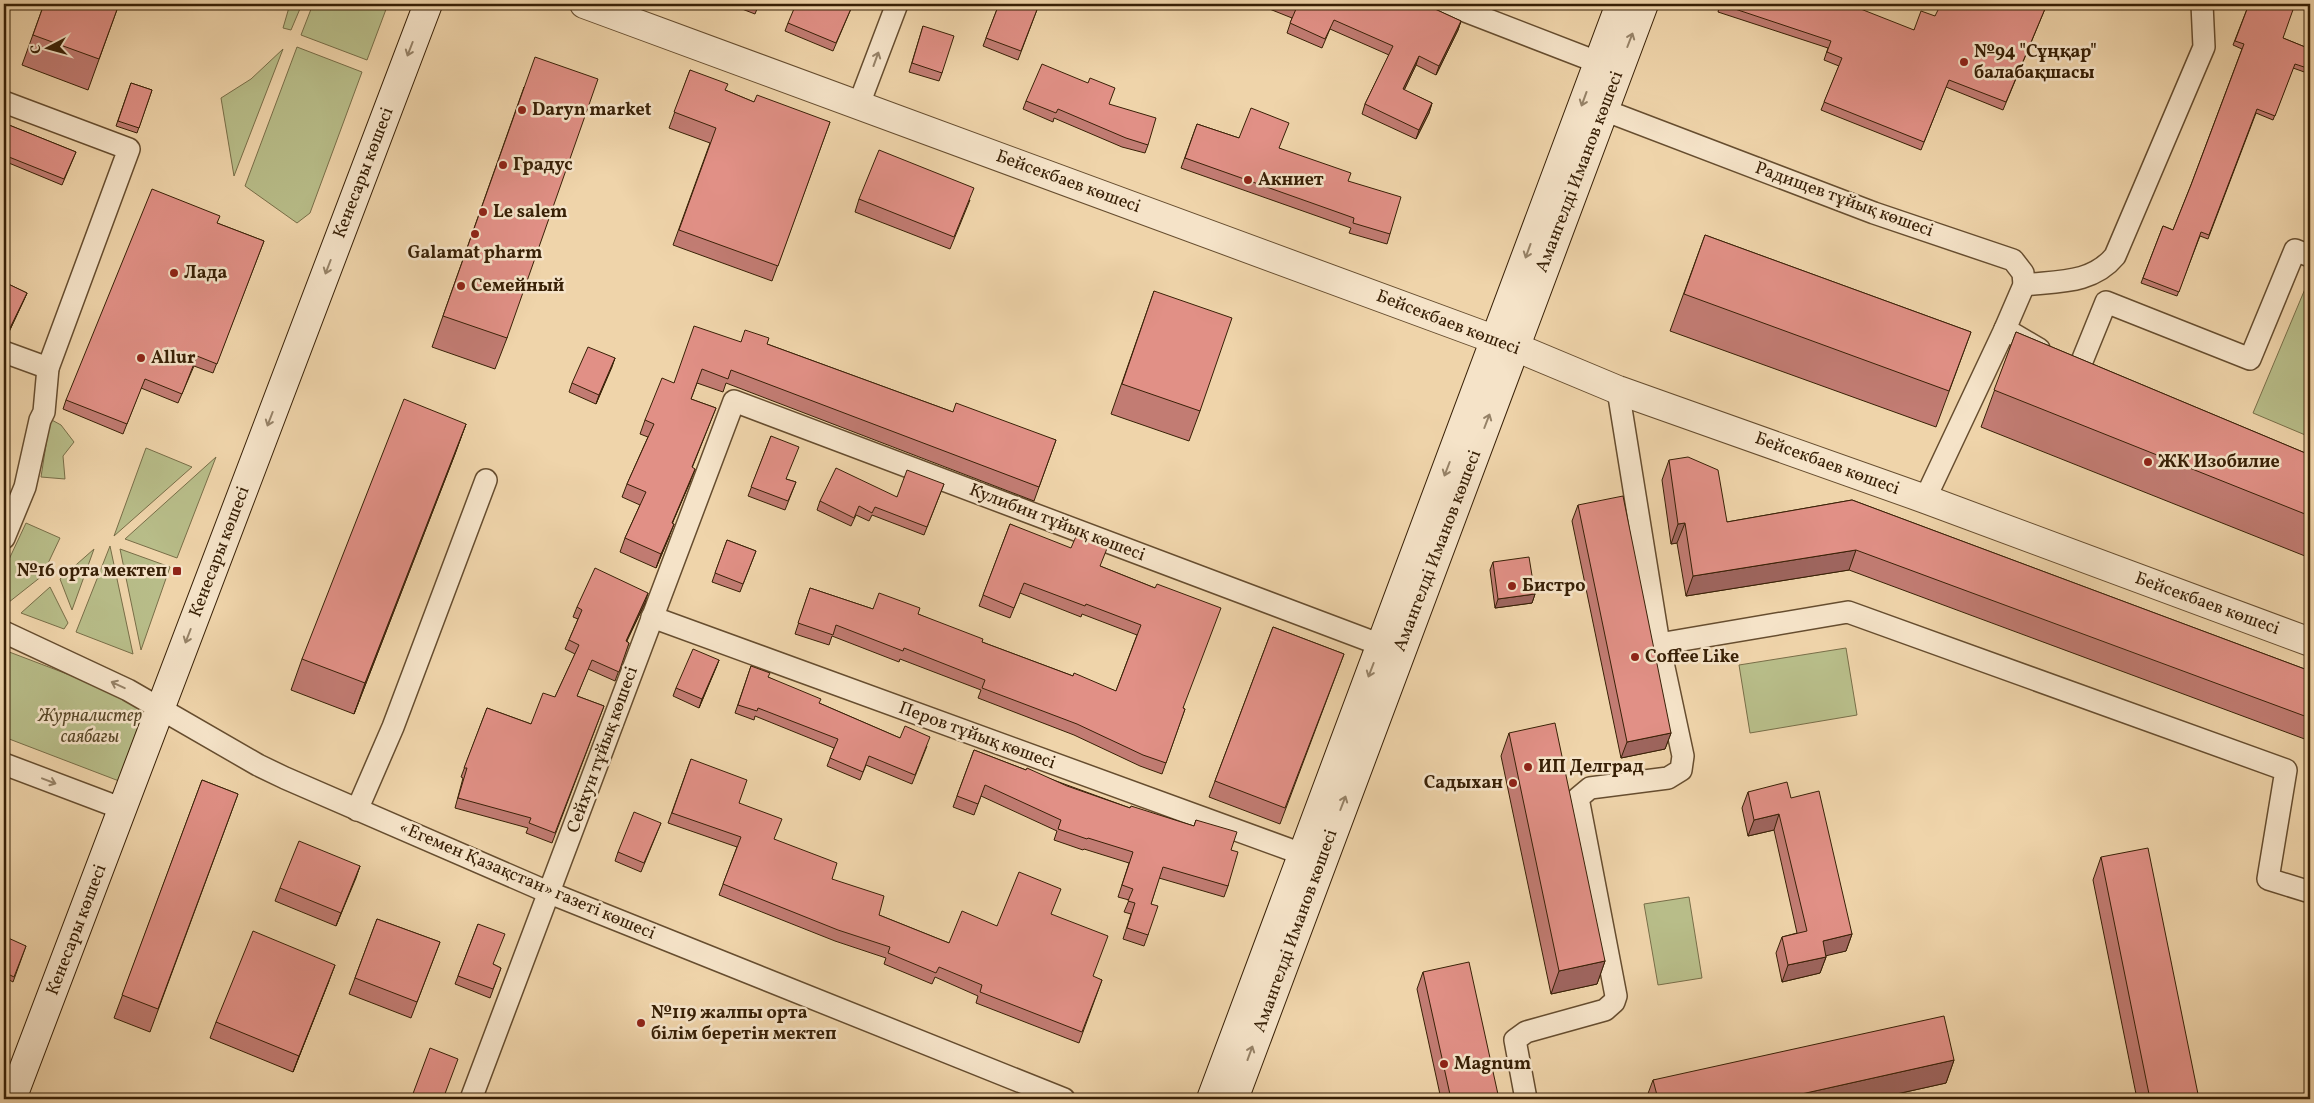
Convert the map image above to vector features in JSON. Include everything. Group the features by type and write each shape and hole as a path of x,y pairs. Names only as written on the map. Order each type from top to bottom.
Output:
{"main road":[{"name":"Кенесары көшесі","path":"12,1099 428,4"},
{"name":"Бейсекбаев көшесі","path":"584,4 1505,344 1618,390 1925,499 2310,642"},
{"name":"Амангелді Иманов көшесі","path":"1234,1099 1505,344 1597,62 1620,4"},
{"name":"Амангелді Иманов көшесі","path":"1211,1099 1381,645 1604,110 1644,4"}],"street":[{"path":"859,104 897,4"},
{"path":"1447,4 1597,62"},
{"path":"1925,499 2024,285 2090,276 2106,267 2115,256 2204,46 2202,4"},
{"path":"4,102 129,149 48,368 44,412 40,420 25,486 4,538"},
{"name":"Радищев тұйық көшесі","path":"1604,110 1874,212 2013,260 2023,272 2024,285"},
{"path":"2005,329 2072,367 2106,302 2250,359 2295,250 2310,256"},
{"path":"4,352 48,368"},
{"path":"1526,1099 1515,1040 1526,1032 1605,1010 1614,1002 1616,996 1578,798 1590,788 1668,778 1681,770 1683,756 1659,644 1618,390"},
{"name":"Кулибин тұйық көшесі","path":"734,401 1381,645"},
{"name":"Сейхун тұйық көшесі","path":"471,1099 734,401"},
{"path":"357,810 393,727 486,480"},
{"path":"1659,644 1848,612 2286,770 2268,878 2310,892"},
{"name":"Перов тұйық көшесі","path":"652,617 1302,854"},
{"name":"«Егемен Қазақстан» газеті көшесі","path":"4,632 128,690 258,765 357,810 550,893 1064,1099"},
{"path":"4,764 123,809"}],"green space":[{"path":"290,4 302,4 291,30 283,28"},
{"path":"313,4 388,4 367,60 301,35"},
{"path":"297,47 362,72 310,213 297,223 245,186"},
{"path":"283,49 234,176 221,98 251,79"},
{"path":"2310,277 2310,437 2253,413"},
{"path":"50,419 61,425 74,442 63,456 65,479 41,477"},
{"path":"146,448 192,467 114,536"},
{"path":"216,457 177,558 125,539"},
{"path":"26,523 60,538 42,576 4,606 4,570"},
{"path":"110,546 133,654 76,632"},
{"path":"94,549 72,610 60,579"},
{"path":"120,549 170,567 141,650"},
{"path":"50,587 68,623 64,629 21,613"},
{"path":"1846,648 1857,715 1750,733 1739,665"},
{"name":"Журналистер саябағы","path":"4,650 146,704 119,781 4,737"},
{"path":"1689,897 1702,978 1658,985 1644,904"}],"building":[{"path":"44,4 119,4 99,59 33,35"},
{"path":"796,4 853,4 836,43 788,23"},
{"path":"999,4 1029,4 1038,7 1021,51 986,38"},
{"path":"1283,4 1424,4 1461,21 1439,66 1419,56 1403,89 1432,103 1419,130 1365,104 1393,46 1334,20 1325,39 1290,23 1296,9"},
{"path":"1720,4 1848,4 1914,30 1921,11 1935,16 1941,4 2047,4 2006,102 1949,80 1924,142 1824,102 1842,58 1827,52 1831,41"},
{"path":"2249,4 2295,4 2283,38 2310,49 2310,69 2295,64 2275,116 2257,109 2209,235 2201,232 2179,292 2143,278 2163,226 2173,230 2191,185 2244,44 2235,41"},
{"path":"923,26 954,36 942,73 912,63"},
{"path":"535,57 598,79 507,338 443,316"},
{"path":"1042,64 1088,83 1090,78 1115,88 1109,104 1156,118 1148,145 1126,138 1058,109 1056,113 1026,101"},
{"path":"690,70 728,84 725,90 754,102 757,95 830,122 778,266 679,230 716,128 674,112"},
{"path":"131,83 152,90 139,128 118,121"},
{"path":"1251,108 1289,123 1279,148 1351,173 1348,181 1401,197 1390,234 1353,223 1354,218 1185,158 1197,124 1239,138"},
{"path":"4,123 76,152 64,179 4,155"},
{"path":"879,150 974,188 954,237 859,199"},
{"path":"152,189 220,216 217,223 264,241 217,364 197,356 182,394 145,379 127,424 66,400"},
{"path":"1705,235 1971,332 1949,391 1684,294"},
{"path":"4,282 27,293 10,328 4,325"},
{"path":"1154,291 1232,318 1200,411 1122,384"},
{"path":"694,326 741,342 745,330 769,338 767,344 953,412 956,403 1056,440 1039,487 731,370 728,379 702,369 691,399 716,408 692,467 695,469 661,554 625,538 646,492 627,484 654,424 645,420 662,378 674,383"},
{"path":"2016,332 2310,455 2310,516 1994,390"},
{"path":"588,347 615,358 599,395 572,383"},
{"path":"404,399 466,424 365,683 302,659"},
{"path":"771,436 799,447 786,479 796,482 788,501 751,487"},
{"path":"1688,457 1718,470 1727,522 1852,500 2310,671 2310,718 1856,550 1693,576 1685,523 1678,524 1669,460"},
{"path":"836,468 897,497 907,470 944,484 927,527 875,507 872,513 859,506 854,518 820,501"},
{"path":"1623,496 1671,733 1627,742 1578,505"},
{"path":"1010,524 1071,548 1077,534 1108,546 1100,566 1155,588 1157,584 1221,608 1183,708 1185,709 1166,763 1143,755 1077,724 982,688 985,680 904,648 903,651 836,625 833,635 798,623 810,588 873,609 879,593 920,608 918,614 983,639 982,642 1073,676 1074,673 1116,691 1141,625 1024,583 1014,608 983,595"},
{"path":"727,540 756,551 743,584 715,573"},
{"path":"1529,557 1535,594 1498,599 1493,562"},
{"path":"595,568 648,593 626,641 629,643 619,672 592,660 577,696 604,706 555,833 529,823 531,818 458,798 467,768 464,768 487,708 531,724 543,693 555,697 579,645 569,640 582,610 577,607"},
{"path":"1273,627 1344,654 1285,808 1215,781"},
{"path":"693,649 719,660 702,699 676,688"},
{"path":"751,666 770,673 768,677 821,699 819,703 900,738 905,726 930,737 915,775 869,756 863,772 830,758 838,739 758,708 757,711 738,705"},
{"path":"1555,723 1605,961 1559,971 1509,733"},
{"path":"974,750 1026,770 1027,768 1067,786 1130,808 1131,806 1194,826 1196,820 1237,832 1231,850 1238,852 1228,886 1163,867 1151,904 1158,906 1148,935 1127,928 1135,903 1128,901 1133,889 1122,885 1133,852 1058,829 1061,820 985,785 978,804 957,796"},
{"path":"691,759 747,780 739,803 782,819 774,839 837,863 832,879 884,896 879,915 949,943 962,911 997,926 1019,872 1061,889 1051,914 1108,936 1093,976 1102,980 1082,1032 980,992 982,985 939,967 936,973 888,953 890,947 838,930 723,884 741,837 672,813"},
{"path":"202,780 238,794 158,1009 122,995"},
{"path":"1787,782 1791,798 1819,791 1852,934 1823,941 1826,957 1788,965 1782,937 1807,931 1779,814 1754,820 1748,792"},
{"path":"634,812 661,823 644,863 618,852"},
{"path":"299,841 360,866 341,913 280,888"},
{"path":"2148,848 2199,1099 2150,1099 2101,857"},
{"path":"377,919 440,942 417,1002 355,978"},
{"path":"478,924 505,934 493,964 501,968 493,989 458,976"},
{"path":"253,931 335,965 299,1056 216,1022"},
{"path":"6,937 26,946 14,977 4,972 4,944"},
{"path":"1469,962 1499,1099 1451,1099 1423,972"},
{"path":"1944,1016 1954,1060 1779,1099 1658,1099 1653,1080"},
{"path":"430,1048 458,1059 443,1099 411,1099"}],"place":[{"name":"№94 \"Сұңқар\" балабақшасы","path":"1964,62"},
{"name":"Daryn market","path":"522,110"},
{"name":"Градус","path":"503,165"},
{"name":"Акниет","path":"1248,180"},
{"name":"Le salem","path":"483,212"},
{"name":"Galamat pharm","path":"475,234"},
{"name":"Лада","path":"174,273"},
{"name":"Семейный","path":"461,286"},
{"name":"Allur","path":"141,358"},
{"name":"ЖК Изобилие","path":"2148,462"},
{"name":"№16 орта мектеп","path":"177,571"},
{"name":"Бистро","path":"1512,586"},
{"name":"Coffee Like","path":"1635,657"},
{"name":"ИП Делград","path":"1528,767"},
{"name":"Садыхан","path":"1513,783"},
{"name":"№119 жалпы орта білім беретін мектеп","path":"641,1023"},
{"name":"Magnum","path":"1444,1064"}]}
